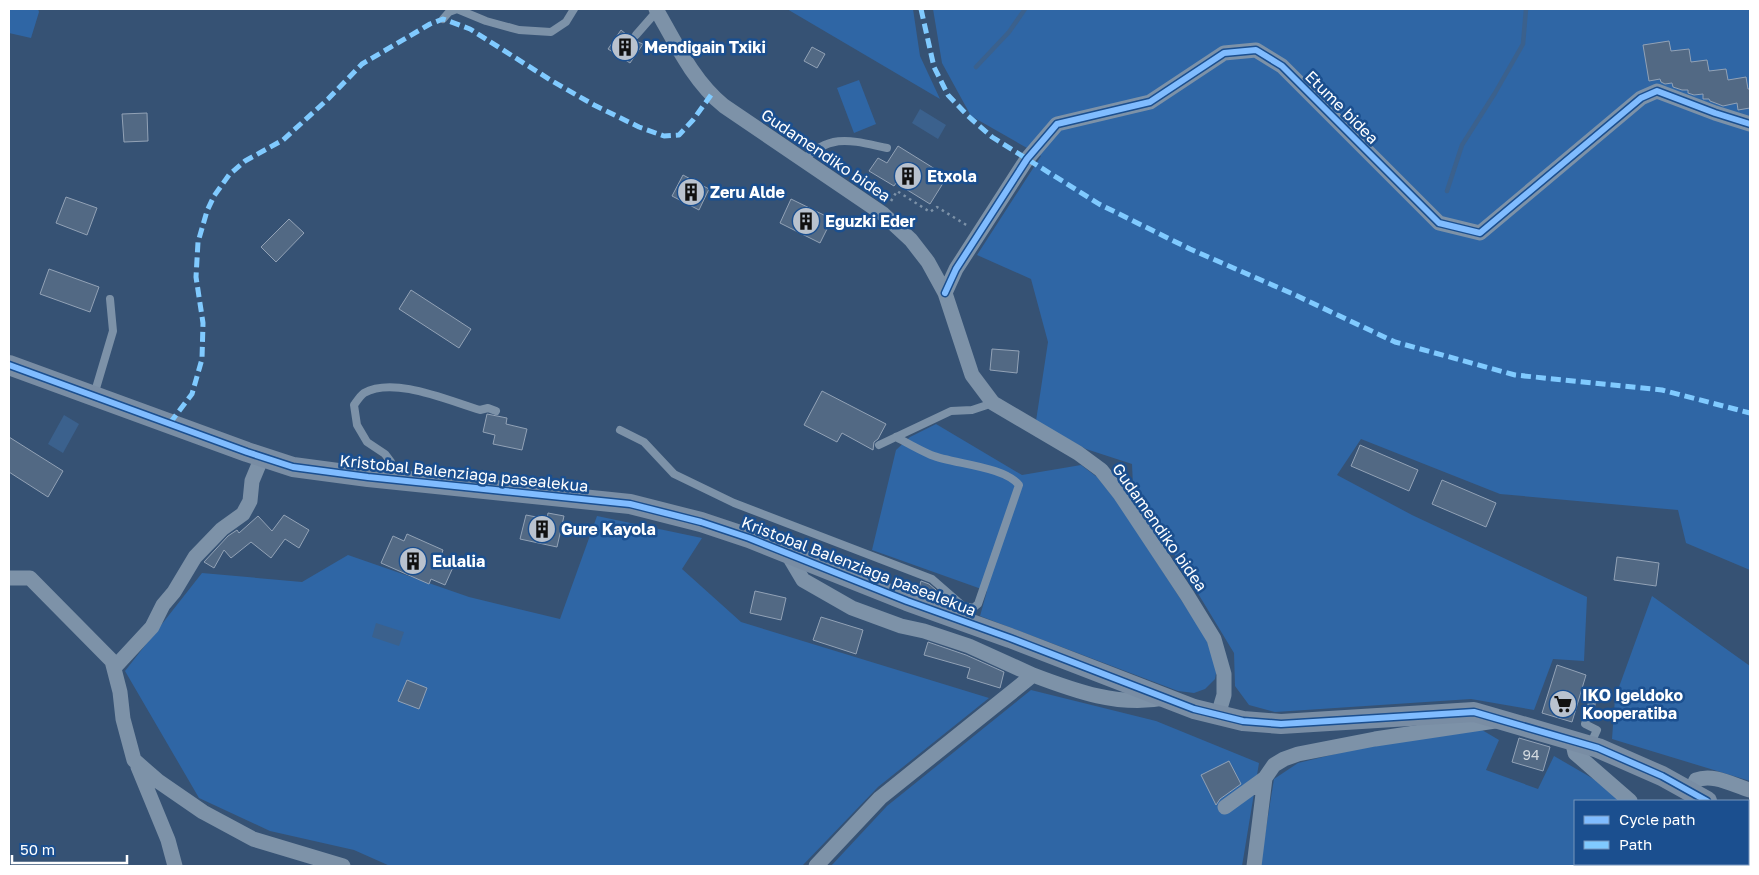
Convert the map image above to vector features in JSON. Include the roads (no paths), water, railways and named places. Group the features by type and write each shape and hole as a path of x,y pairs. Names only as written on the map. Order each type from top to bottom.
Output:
{"street":[{"name":"Gudamendiko bidea","path":"657,10 688,64 711,95 803,161 883,214 911,240 928,262 945,293 972,374 993,403 1078,453 1100,470 1120,494 1214,639 1224,674 1224,695 1218,715"},
{"name":"Etume bidea","path":"945,293 956,270 1028,159 1057,124 1150,102 1224,53 1256,50 1282,66 1439,223 1480,233 1640,98 1657,91 1750,124"},
{"name":"Kristobal Balenziaga pasealekua","path":"9,365 262,458 293,467 392,480 630,504 701,522 787,553 907,601 1019,641 1194,709 1242,721 1281,724 1474,712 1581,742 1662,776 1699,796"},
{"path":"114,668 152,627 163,604 174,592 195,557 222,529 243,514 250,501 252,481 262,458"},
{"path":"787,553 803,580 852,608 901,626 924,631 969,646 1064,688 1115,700 1137,702 1166,698"},
{"path":"9,578 30,578 112,661 120,692 123,719 134,760 168,840 175,866"},
{"path":"816,866 880,798 1033,675"},
{"path":"1225,807 1265,778 1274,765 1298,754 1375,739 1502,720"},
{"path":"1581,742 1576,753 1629,800"},
{"path":"134,760 158,781 203,812 253,839 343,866"},
{"name":"Kristobal Balenziaga pasealekua","path":"1699,796 1696,780 1703,777 1713,777 1750,790"},
{"path":"1254,866 1258,848 1265,778"}],"lane":[{"path":"444,19 449,12 457,9 486,21 519,30 551,32 566,22 574,9"},
{"path":"636,35 657,10"},
{"path":"803,161 814,150 828,144 850,140 887,148"},
{"path":"94,395 113,331 110,299"},
{"path":"392,480 391,462 385,454 367,442 357,425 354,405 362,394 381,387 410,389 480,410 488,408 496,411"},
{"path":"879,445 951,410 972,410 993,403"},
{"path":"620,430 644,442 674,474 734,503 932,579 963,606 974,608 978,604 1019,485 1015,480 999,473 931,455 896,437"},
{"path":"1581,742 1597,730 1585,724 1593,700"}],"waterway":[{"path":"976,67 1009,32 1025,9"},
{"path":"1447,191 1462,145 1523,44 1526,9"}],"place":[{"name":"Mendigain Txiki","path":"625,47"},
{"name":"Etxola","path":"908,176"},
{"name":"Zeru Alde","path":"691,192"},
{"name":"Eguzki Eder","path":"806,221"},
{"name":"Gure Kayola","path":"542,529"},
{"name":"Eulalia","path":"413,561"},
{"name":"IKO Igeldoko Kooperatiba","path":"1563,704"}]}
